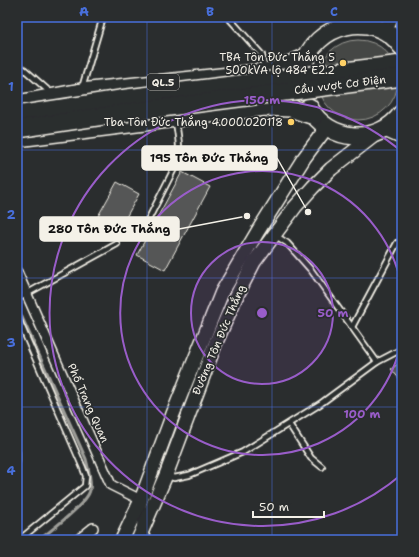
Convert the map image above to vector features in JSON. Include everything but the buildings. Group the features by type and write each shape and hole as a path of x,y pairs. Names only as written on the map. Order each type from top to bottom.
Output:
{"highway":[{"path":"321,121 306,101 302,84 304,66 307,57 311,49 320,39 340,25 388,24 401,46"},
{"name":"QL.5","path":"17,104 81,92 265,72 282,68 307,57"},
{"name":"Cầu vượt Cơ Điện","path":"17,115 127,98 402,64"},
{"name":"Cầu vượt Cơ Điện","path":"17,130 130,112 402,78"},
{"path":"17,138 273,106 294,109 321,121 334,131 358,136 380,131 392,123 402,113"}],"main road":[{"name":"Đường Tôn Đức Thắng","path":"122,540 141,500 189,372 222,292 304,158 321,121"},
{"name":"Đường Tôn Đức Thắng","path":"142,538 214,348 236,297 254,262 295,207 326,173 380,131"},
{"path":"380,131 402,137"}],"street":[{"name":"Phố Trang Quan","path":"17,272 21,297 111,485 141,500"},
{"path":"141,500 142,538"},
{"path":"78,540 93,528"}],"lane":[{"path":"81,92 103,17"},
{"path":"228,17 262,55 265,72"},
{"path":"17,64 55,96"},
{"path":"143,230 178,159 180,146 175,118"},
{"path":"274,236 287,243 311,270 377,362"},
{"path":"352,327 397,243"},
{"path":"21,297 118,244"},
{"path":"17,316 84,468 86,476 85,486 19,540"},
{"path":"166,475 174,478 189,475 243,452 320,404 377,362 402,350"},
{"path":"289,424 311,458 322,467"},
{"path":"17,453 17,460"}],"shaded area":[{"path":"350,40 366,40 387,51 398,72 398,88 387,109 366,120 350,120 336,114 329,109 324,102 318,88 318,72 324,58 329,51 336,46"}],"waterway":[{"path":"17,306 86,459 90,478 90,490 88,496 76,509 39,540"}],"place":[{"name":"TBA Tôn Đức Thắng 5 500kVA lộ 484 E2.2","path":"343,63"},
{"name":"Tba Tôn Đức Thắng 4.000.020118","path":"291,122"},
{"name":"195 Tôn Đức Thắng","path":"308,212"},
{"name":"280 Tôn Đức Thắng","path":"247,216"}]}
